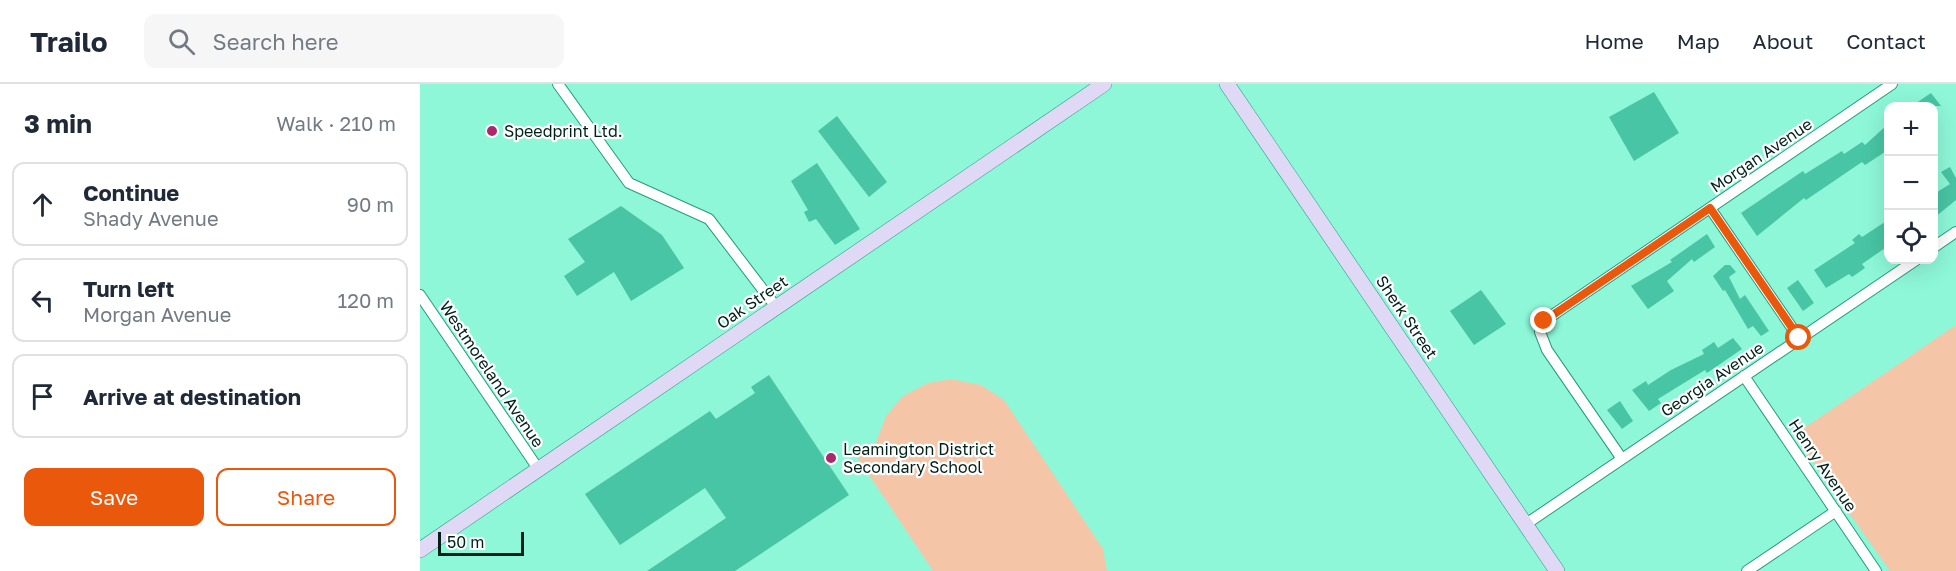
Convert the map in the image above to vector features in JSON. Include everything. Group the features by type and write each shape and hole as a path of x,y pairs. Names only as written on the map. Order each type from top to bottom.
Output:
{"main road":[{"name":"Oak Street","path":"420,550 1104,84"},
{"name":"Sherk Street","path":"1227,84 1557,571"}],"street":[{"path":"558,84 629,183 709,219 776,308"},
{"name":"Morgan Avenue","path":"1622,459 1547,350 1540,332 1544,321 1892,84"},
{"path":"1710,208 1799,338"},
{"path":"1938,245 1956,232"},
{"name":"Georgia Avenue","path":"1526,524 1910,264"},
{"name":"Westmoreland Avenue","path":"420,295 539,470"},
{"name":"Henry Avenue","path":"1744,376 1876,571"},
{"path":"1747,571 1836,511"}],"shaded area":[{"path":"1956,325 1956,571 1890,571 1794,435"},
{"path":"951,379 981,385 1004,400 1103,549 1107,571 933,571 857,457 875,445 886,416 903,396 928,383"}],"building":[{"path":"1654,92 1679,133 1634,161 1609,117"},
{"path":"1931,93 1938,102 1918,102"},
{"path":"837,116 887,182 869,197 818,131"},
{"path":"1884,128 1884,153 1865,165 1862,162 1806,200 1804,198 1757,236 1741,213 1803,171 1805,174 1842,151 1844,154 1862,142 1865,145"},
{"path":"817,163 860,229 835,245 816,219 809,222 804,212 808,210 791,181"},
{"path":"1950,167 1956,178 1956,200 1938,215 1938,192 1950,184 1941,172"},
{"path":"621,206 662,235 684,268 631,301 614,272 577,296 564,276 585,262 568,239"},
{"path":"1884,223 1884,249 1862,264 1865,268 1852,277 1849,274 1826,288 1814,270 1855,243 1852,240 1859,234 1862,237"},
{"path":"1707,234 1715,247 1694,262 1692,259 1667,281 1674,291 1648,309 1631,286 1672,262 1670,260"},
{"path":"1725,265 1730,265 1736,272 1729,277 1740,299 1745,295 1769,331 1761,336 1753,326 1748,329 1725,290 1723,291 1713,276"},
{"path":"1798,280 1814,303 1803,311 1787,288"},
{"path":"1481,290 1506,324 1474,345 1450,311"},
{"path":"1733,338 1742,349 1707,373 1705,370 1658,399 1661,403 1649,411 1632,390 1646,381 1648,385 1671,370 1704,354 1702,350 1714,342 1718,348"},
{"path":"769,375 849,495 735,571 647,571 726,518 705,488 620,545 585,494 710,411 716,419 755,393 751,387"},
{"path":"1620,401 1633,421 1622,429 1607,410"}],"place":[{"name":"Speedprint Ltd.","path":"492,131"},
{"name":"Leamington District Secondary School","path":"831,458"}],"route":[{"path":"1544,321 1710,208 1799,338"}]}
